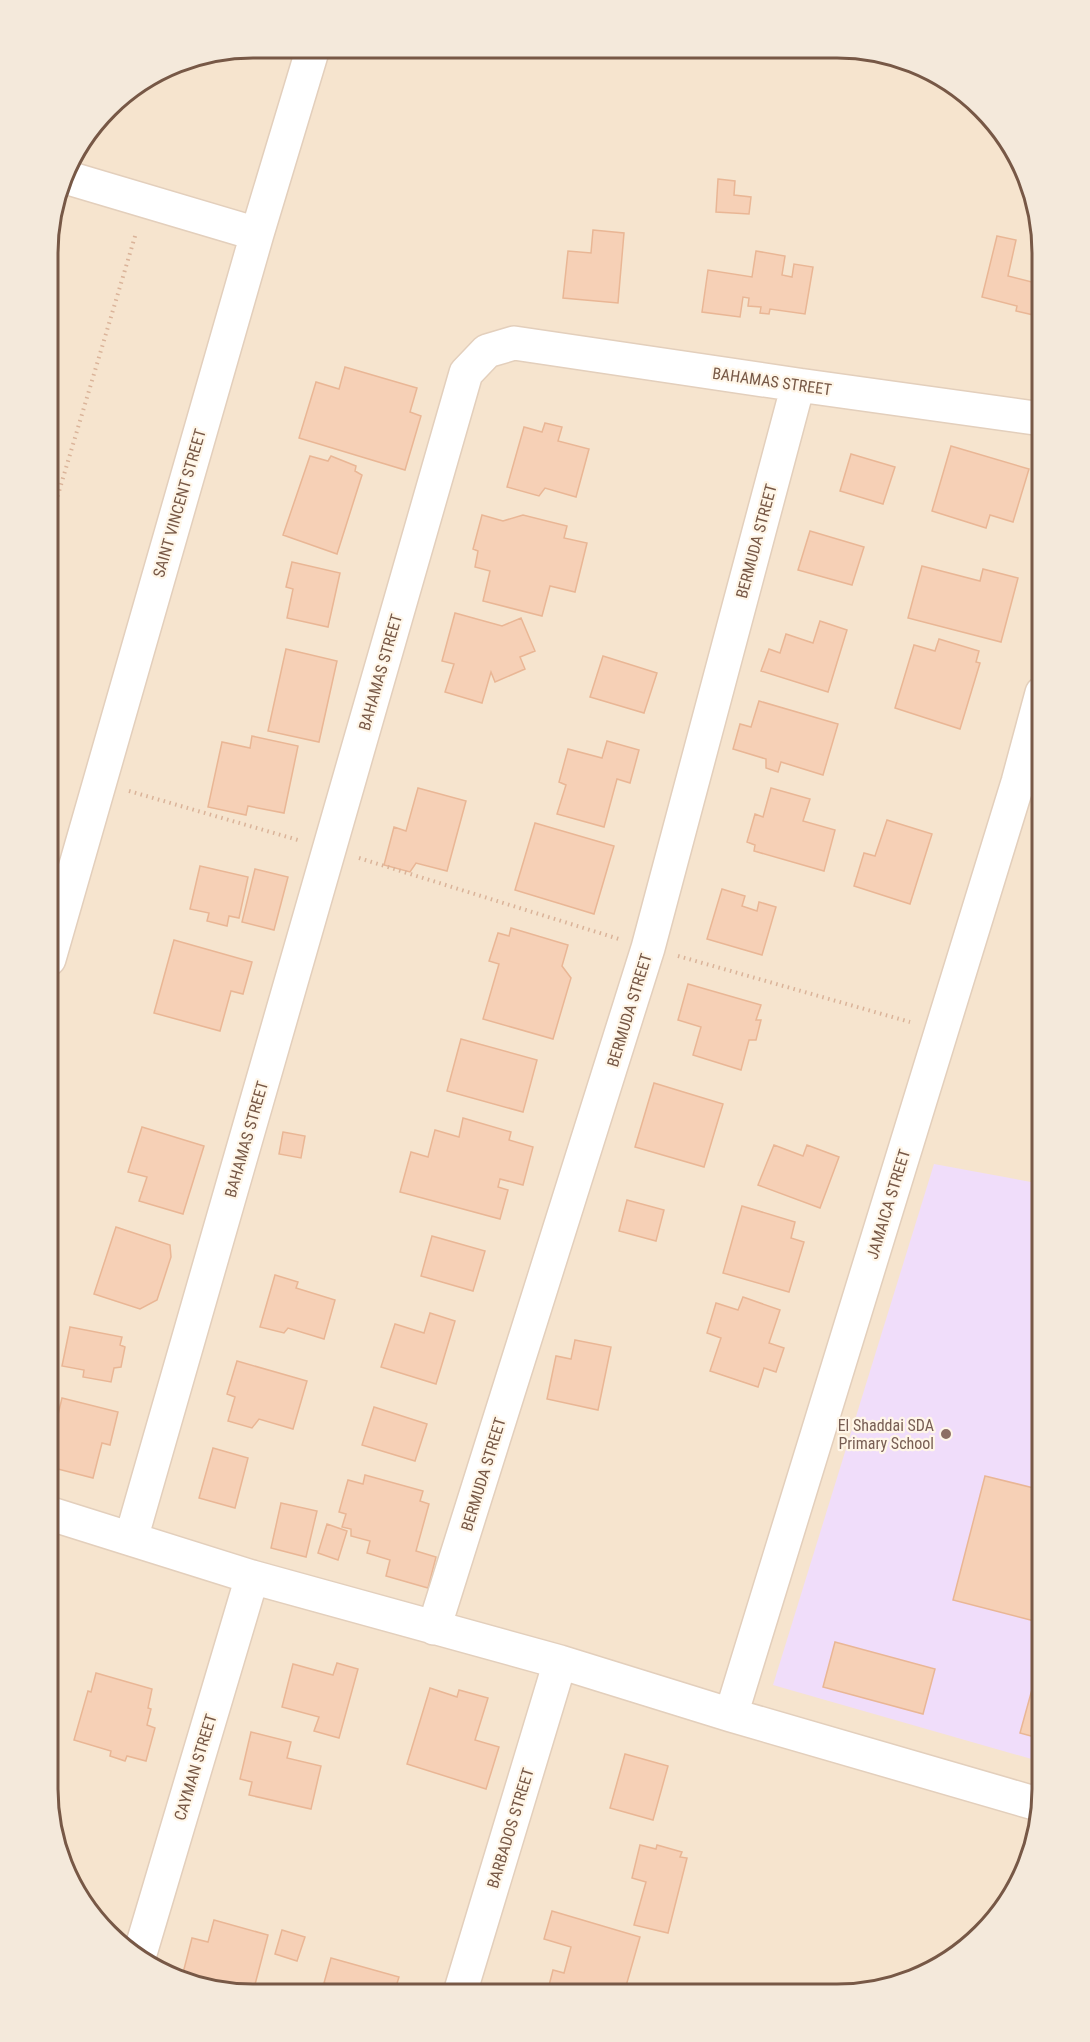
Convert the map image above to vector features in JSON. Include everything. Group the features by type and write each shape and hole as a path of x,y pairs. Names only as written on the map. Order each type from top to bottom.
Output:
{"street":[{"name":"SAINT VINCENT STREET","path":"58,927 257,234 310,59"},
{"path":"73,179 257,234"},
{"name":"BAHAMAS STREET","path":"131,1539 466,373 487,351 514,343 1032,418"},
{"name":"BERMUDA STREET","path":"435,1628 648,948 798,385"},
{"name":"JAMAICA STREET","path":"731,1715 941,1030 1030,783"},
{"path":"58,1516 252,1576 560,1662 731,1715 1031,1802"},
{"name":"CAYMAN STREET","path":"142,1948 252,1576"},
{"name":"BARBADOS STREET","path":"463,1984 560,1662"}],"path":[{"path":"58,495 146,201"},
{"path":"99,783 329,849 648,948 941,1030"}],"shaded area":[{"path":"837,58 875,62 923,79 945,91 965,107 999,145 1021,191 1028,215 1032,253 1031,1802 1028,1827 1017,1863 991,1907 975,1927 945,1951 899,1973 875,1980 837,1984 253,1984 228,1982 179,1969 135,1943 115,1927 99,1907 73,1863 62,1827 58,1789 58,253 60,228 73,179 85,156 107,125 125,107 145,91 167,79 215,62 240,59"},
{"name":"El Shaddai SDA Primary School","path":"934,1164 1031,1182 1031,1759 773,1685"}],"building":[{"path":"718,179 735,181 734,195 751,197 749,214 716,212"},
{"path":"593,230 624,233 618,303 563,298 568,251 591,253"},
{"path":"997,236 1016,240 1008,276 1032,282 1032,315 1016,311 1017,306 982,297"},
{"path":"756,251 785,256 782,275 792,277 794,264 813,267 805,314 770,309 769,314 760,313 761,307 748,306 749,298 743,297 740,317 702,312 708,270 752,277"},
{"path":"345,367 417,388 410,412 421,416 405,470 299,438 316,382 339,389"},
{"path":"545,423 562,427 558,441 589,449 576,497 545,488 539,496 507,487 524,427 542,432"},
{"path":"951,446 1029,469 1013,522 990,515 986,528 932,511"},
{"path":"851,454 895,467 883,504 840,491"},
{"path":"310,456 328,461 331,456 356,466 355,471 362,475 337,554 283,535"},
{"path":"482,515 503,521 523,515 567,526 564,538 587,543 575,592 550,586 542,616 483,601 490,571 475,567 478,551 473,549"},
{"path":"810,531 864,547 852,585 798,570"},
{"path":"292,562 340,573 328,627 287,618 293,589 286,587"},
{"path":"922,566 980,581 983,569 1018,578 1001,642 908,618"},
{"path":"455,613 502,626 521,618 535,651 520,657 525,669 495,682 491,672 482,703 445,692 454,664 442,661"},
{"path":"820,621 847,630 828,692 761,671 769,649 780,653 786,634 813,643"},
{"path":"939,639 979,651 976,662 980,663 960,729 895,708 914,645 935,651"},
{"path":"286,649 337,661 319,742 268,731"},
{"path":"603,656 657,673 644,713 590,697"},
{"path":"759,701 838,724 823,775 781,762 778,772 766,768 766,759 733,749 740,724 751,727"},
{"path":"252,736 298,746 284,813 248,806 246,815 208,807 222,742 250,748"},
{"path":"607,741 639,750 630,783 617,779 604,827 557,814 566,785 559,782 568,749 602,758"},
{"path":"418,788 466,801 447,871 416,863 410,872 384,865 394,827 406,831"},
{"path":"771,788 810,799 803,821 835,830 824,871 754,851 755,845 747,842 755,814 763,817"},
{"path":"887,820 932,834 910,904 854,886 864,853 875,856"},
{"path":"535,823 614,846 594,914 515,890"},
{"path":"200,866 248,877 239,918 229,916 227,926 207,921 209,913 190,909"},
{"path":"255,869 288,877 274,930 242,922"},
{"path":"722,889 745,896 742,906 757,911 759,902 776,907 762,955 707,939"},
{"path":"511,928 568,945 562,966 571,978 553,1039 483,1019 499,964 489,961 498,933 509,936"},
{"path":"174,940 252,962 243,994 231,991 220,1031 154,1013"},
{"path":"688,984 761,1005 756,1020 761,1020 756,1040 749,1040 741,1070 693,1055 701,1027 678,1020"},
{"path":"461,1039 537,1060 523,1112 447,1091"},
{"path":"654,1083 723,1104 704,1167 635,1147"},
{"path":"463,1118 511,1132 509,1140 533,1147 523,1185 500,1179 498,1187 508,1190 500,1219 400,1192 411,1152 428,1157 435,1130 459,1137"},
{"path":"142,1127 204,1146 183,1214 139,1201 147,1177 128,1172"},
{"path":"283,1132 305,1136 301,1158 279,1154"},
{"path":"774,1145 803,1156 807,1145 839,1157 820,1208 758,1185"},
{"path":"627,1200 664,1210 656,1241 619,1231"},
{"path":"742,1206 795,1222 791,1238 804,1242 789,1292 723,1273"},
{"path":"116,1227 170,1245 171,1257 157,1300 140,1309 94,1294"},
{"path":"432,1236 485,1251 473,1291 421,1276"},
{"path":"275,1275 298,1282 296,1288 335,1300 324,1339 288,1328 284,1333 260,1327"},
{"path":"743,1297 780,1310 769,1343 784,1348 776,1372 764,1368 758,1387 710,1371 721,1338 707,1333 716,1303 738,1310"},
{"path":"430,1313 455,1321 436,1384 381,1367 395,1324 424,1333"},
{"path":"70,1327 122,1337 120,1345 125,1347 121,1367 114,1368 111,1382 83,1377 84,1370 62,1366"},
{"path":"575,1340 611,1347 598,1410 547,1399 556,1356 571,1359"},
{"path":"237,1361 307,1381 293,1429 259,1419 252,1428 228,1421 235,1397 227,1394"},
{"path":"62,1398 118,1412 110,1445 102,1443 93,1478 58,1469 58,1414"},
{"path":"374,1407 427,1424 415,1461 362,1445"},
{"path":"213,1448 248,1458 235,1508 199,1498"},
{"path":"365,1475 423,1491 420,1501 429,1504 416,1551 436,1557 428,1588 386,1576 390,1560 367,1553 370,1541 351,1536 351,1529 342,1527 346,1514 339,1512 348,1480 363,1484"},
{"path":"985,1476 1031,1487 1031,1620 953,1600"},
{"path":"281,1503 317,1511 306,1557 271,1548"},
{"path":"327,1524 347,1531 338,1560 318,1553"},
{"path":"835,1642 935,1669 923,1714 823,1687"},
{"path":"337,1663 358,1669 339,1738 314,1731 319,1717 282,1707 293,1664 333,1675"},
{"path":"96,1673 152,1689 147,1725 155,1728 146,1761 127,1756 125,1761 110,1756 111,1751 74,1740 88,1691 91,1692"},
{"path":"430,1688 457,1697 459,1690 488,1698 475,1740 499,1747 486,1789 407,1764"},
{"path":"1031,1693 1031,1736 1020,1733"},
{"path":"251,1732 291,1742 287,1758 321,1766 311,1809 249,1795 252,1782 240,1779"},
{"path":"625,1754 668,1766 653,1820 610,1808"},
{"path":"640,1845 656,1849 657,1845 682,1852 680,1857 687,1858 668,1933 634,1925 646,1882 632,1878"},
{"path":"552,1911 640,1937 627,1984 549,1984 553,1970 564,1973 571,1947 544,1939"},
{"path":"214,1920 268,1935 255,1984 228,1982 184,1971 192,1938 208,1942"},
{"path":"282,1930 305,1937 297,1961 275,1954"},
{"path":"331,1958 399,1977 397,1984 324,1983"}],"place":[{"name":"El Shaddai SDA Primary School","path":"946,1434"}]}
